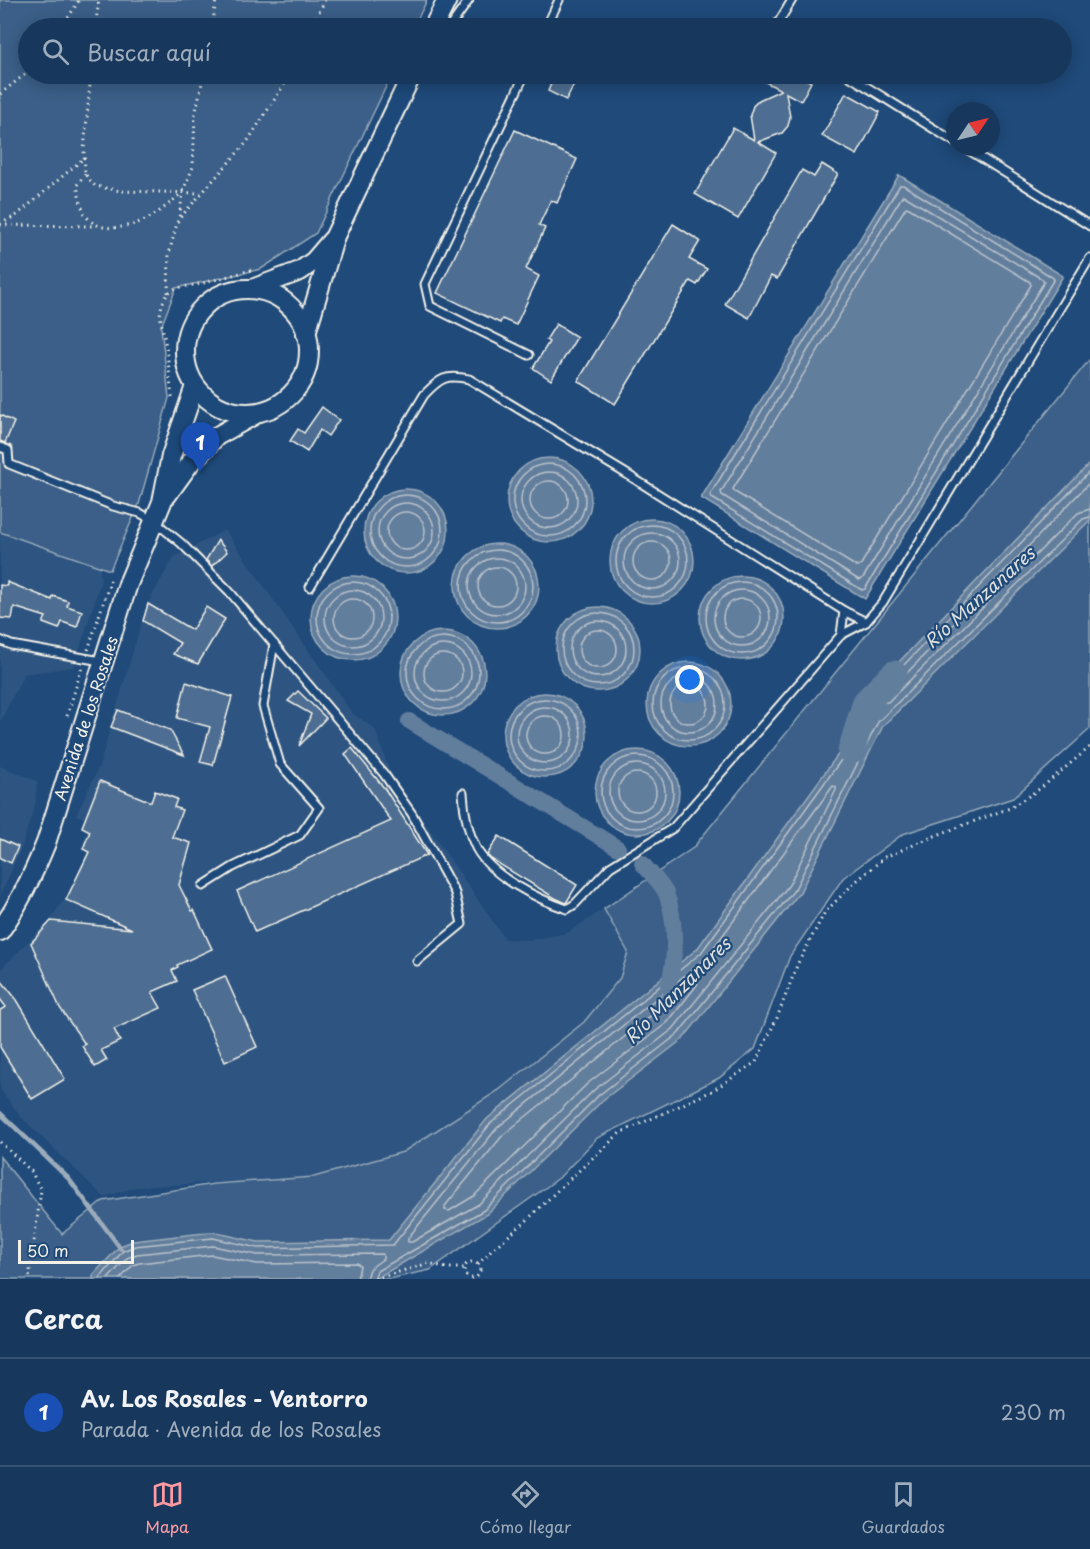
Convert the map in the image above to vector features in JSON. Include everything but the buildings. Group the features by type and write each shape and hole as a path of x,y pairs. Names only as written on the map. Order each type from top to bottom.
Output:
{"street":[{"path":"438,18 447,0"},
{"path":"306,333 335,236 407,84"},
{"path":"252,289 270,294 286,303 298,316 306,333 309,354 305,375 294,393 277,406 257,413 240,413 223,408 207,399 195,386 187,368 185,348 189,329 199,312 214,298 232,291 252,289 300,271 314,261 335,236"},
{"name":"Avenida de los Rosales","path":"0,931 17,906 46,843 128,584 162,502 171,456 195,386"},
{"name":"Avenida de los Rosales","path":"162,502 190,463 217,436 257,413"}],"lane":[{"path":"456,18 469,0"},
{"path":"551,18 559,0"},
{"path":"780,18 792,0"},
{"path":"396,107 412,84"},
{"path":"520,84 425,284 430,306 529,355"},
{"path":"862,84 946,136"},
{"path":"978,156 1090,226"},
{"path":"463,793 464,807 475,846 490,867 549,903 567,909 575,904 610,867 673,828 841,635 866,622 883,602 1090,258"},
{"path":"310,586 424,395 437,382 453,375 469,379 625,473 844,611 866,622"},
{"path":"0,447 8,450 9,464 113,506 140,513 154,521 181,543 230,591 389,782 412,814 455,893 462,924 417,961"},
{"path":"841,635 844,611"},
{"path":"0,640 11,645 104,662"},
{"path":"203,886 233,867 300,835 319,808 280,764 262,705 274,644"}],"path":[{"path":"68,18 79,0"},
{"path":"96,18 99,0"},
{"path":"213,18 216,0"},
{"path":"316,18 325,0"},
{"path":"0,94 18,80"},
{"path":"90,84 84,158 85,174 95,186 121,191 201,193"},
{"path":"168,293 169,253 183,192 193,167 195,116 202,84"},
{"path":"178,220 247,142 285,84"},
{"path":"0,225 18,215 84,158"},
{"path":"85,174 77,185 80,200 87,217 97,226"},
{"path":"0,225 112,228 141,222 162,210 183,192"},
{"path":"477,1264 620,1133 712,1091 756,1062 798,963 825,912 885,857 937,834 1010,808 1041,788 1090,747"},
{"path":"0,1142 31,1171 41,1190 29,1279"},
{"path":"464,1268 469,1262 477,1264"},
{"path":"375,1279 429,1263 446,1268 464,1268"},
{"path":"464,1268 466,1275 473,1278 479,1273 477,1264"}],"shaded area":[{"path":"0,0 427,0 418,18 18,18 18,84 387,84 316,233 261,269 176,288 161,327 169,398 139,504 110,570 0,532"},
{"path":"1090,359 1090,729 1013,798 903,834 843,878 790,956 755,1049 719,1078 597,1138 559,1178 430,1270 389,1279 0,1279 0,1157 62,1234 103,1201 214,1184 314,1177 403,1152 499,1090 584,1022 620,978 628,952 604,909 693,848"},
{"path":"225,530 352,713 375,729 390,772 505,939 529,940 567,933 604,909 628,953 620,978 584,1022 499,1090 403,1152 314,1177 136,1187 104,1197 21,1117 0,1089 0,970 49,921 68,894 87,853 81,849 87,831 82,828 84,818 76,815 99,767 147,604 174,557"},
{"path":"0,532 100,568 101,581 74,667 24,674 0,722"},
{"path":"0,766 37,781 35,805 21,849 0,896"}],"water":[{"path":"899,175 1063,276 865,599 701,498"},
{"path":"549,458 565,461 579,470 588,484 591,500 588,516 579,530 565,539 549,542 533,539 519,530 510,516 507,500 510,484 519,470 533,461"},
{"path":"1090,463 1090,520 883,726 800,892 683,1039 603,1100 487,1214 375,1279 93,1279 93,1275 120,1246 133,1241 213,1232 258,1242 389,1240 487,1119 697,949 855,731 872,690"},
{"path":"406,489 422,492 436,501 445,515 448,531 445,547 436,561 422,570 406,573 390,570 376,561 367,547 364,531 367,515 376,501 390,492"},
{"path":"652,519 668,522 682,531 691,545 694,561 691,577 682,591 668,600 652,603 636,600 622,591 613,577 610,561 613,545 622,531 636,522"},
{"path":"497,544 513,547 527,556 536,570 539,586 536,602 527,616 513,625 497,628 481,625 467,616 458,602 455,586 458,570 467,556 481,547"},
{"path":"353,576 369,579 383,588 392,602 395,618 392,634 383,648 369,657 353,660 337,657 323,648 314,634 311,618 314,602 323,588 337,579"},
{"path":"742,576 758,579 772,588 781,602 784,618 781,634 772,648 758,657 742,660 726,657 712,648 703,634 700,618 703,602 712,588 726,579"},
{"path":"598,607 614,610 628,619 637,633 640,649 637,665 628,679 614,688 598,691 582,688 568,679 559,665 556,649 559,633 568,619 582,610"},
{"path":"443,631 459,634 473,643 482,657 485,673 482,689 473,703 459,712 443,715 427,712 413,703 404,689 401,673 404,657 413,643 427,634"},
{"path":"689,662 705,665 719,674 728,688 731,704 728,720 719,734 705,743 689,746 673,743 659,734 650,720 647,704 650,688 659,674 673,665"},
{"path":"545,693 561,696 575,705 584,719 587,735 584,751 575,765 561,774 545,777 529,774 515,765 506,751 503,735 506,719 515,705 529,696"},
{"path":"637,750 653,753 667,762 676,776 679,792 676,808 667,822 653,831 637,834 621,831 607,822 598,808 595,792 598,776 607,762 621,753"}],"waterway":[{"name":"Río Manzanares","path":"851,751 866,702 894,674"},
{"path":"409,721 618,848"},
{"path":"642,863 658,881 670,904 674,928 674,952 668,987"},
{"path":"0,1113 69,1179 121,1249"}],"place":[{"name":"Av. Los Rosales - Ventorro","path":"200,472"}]}
